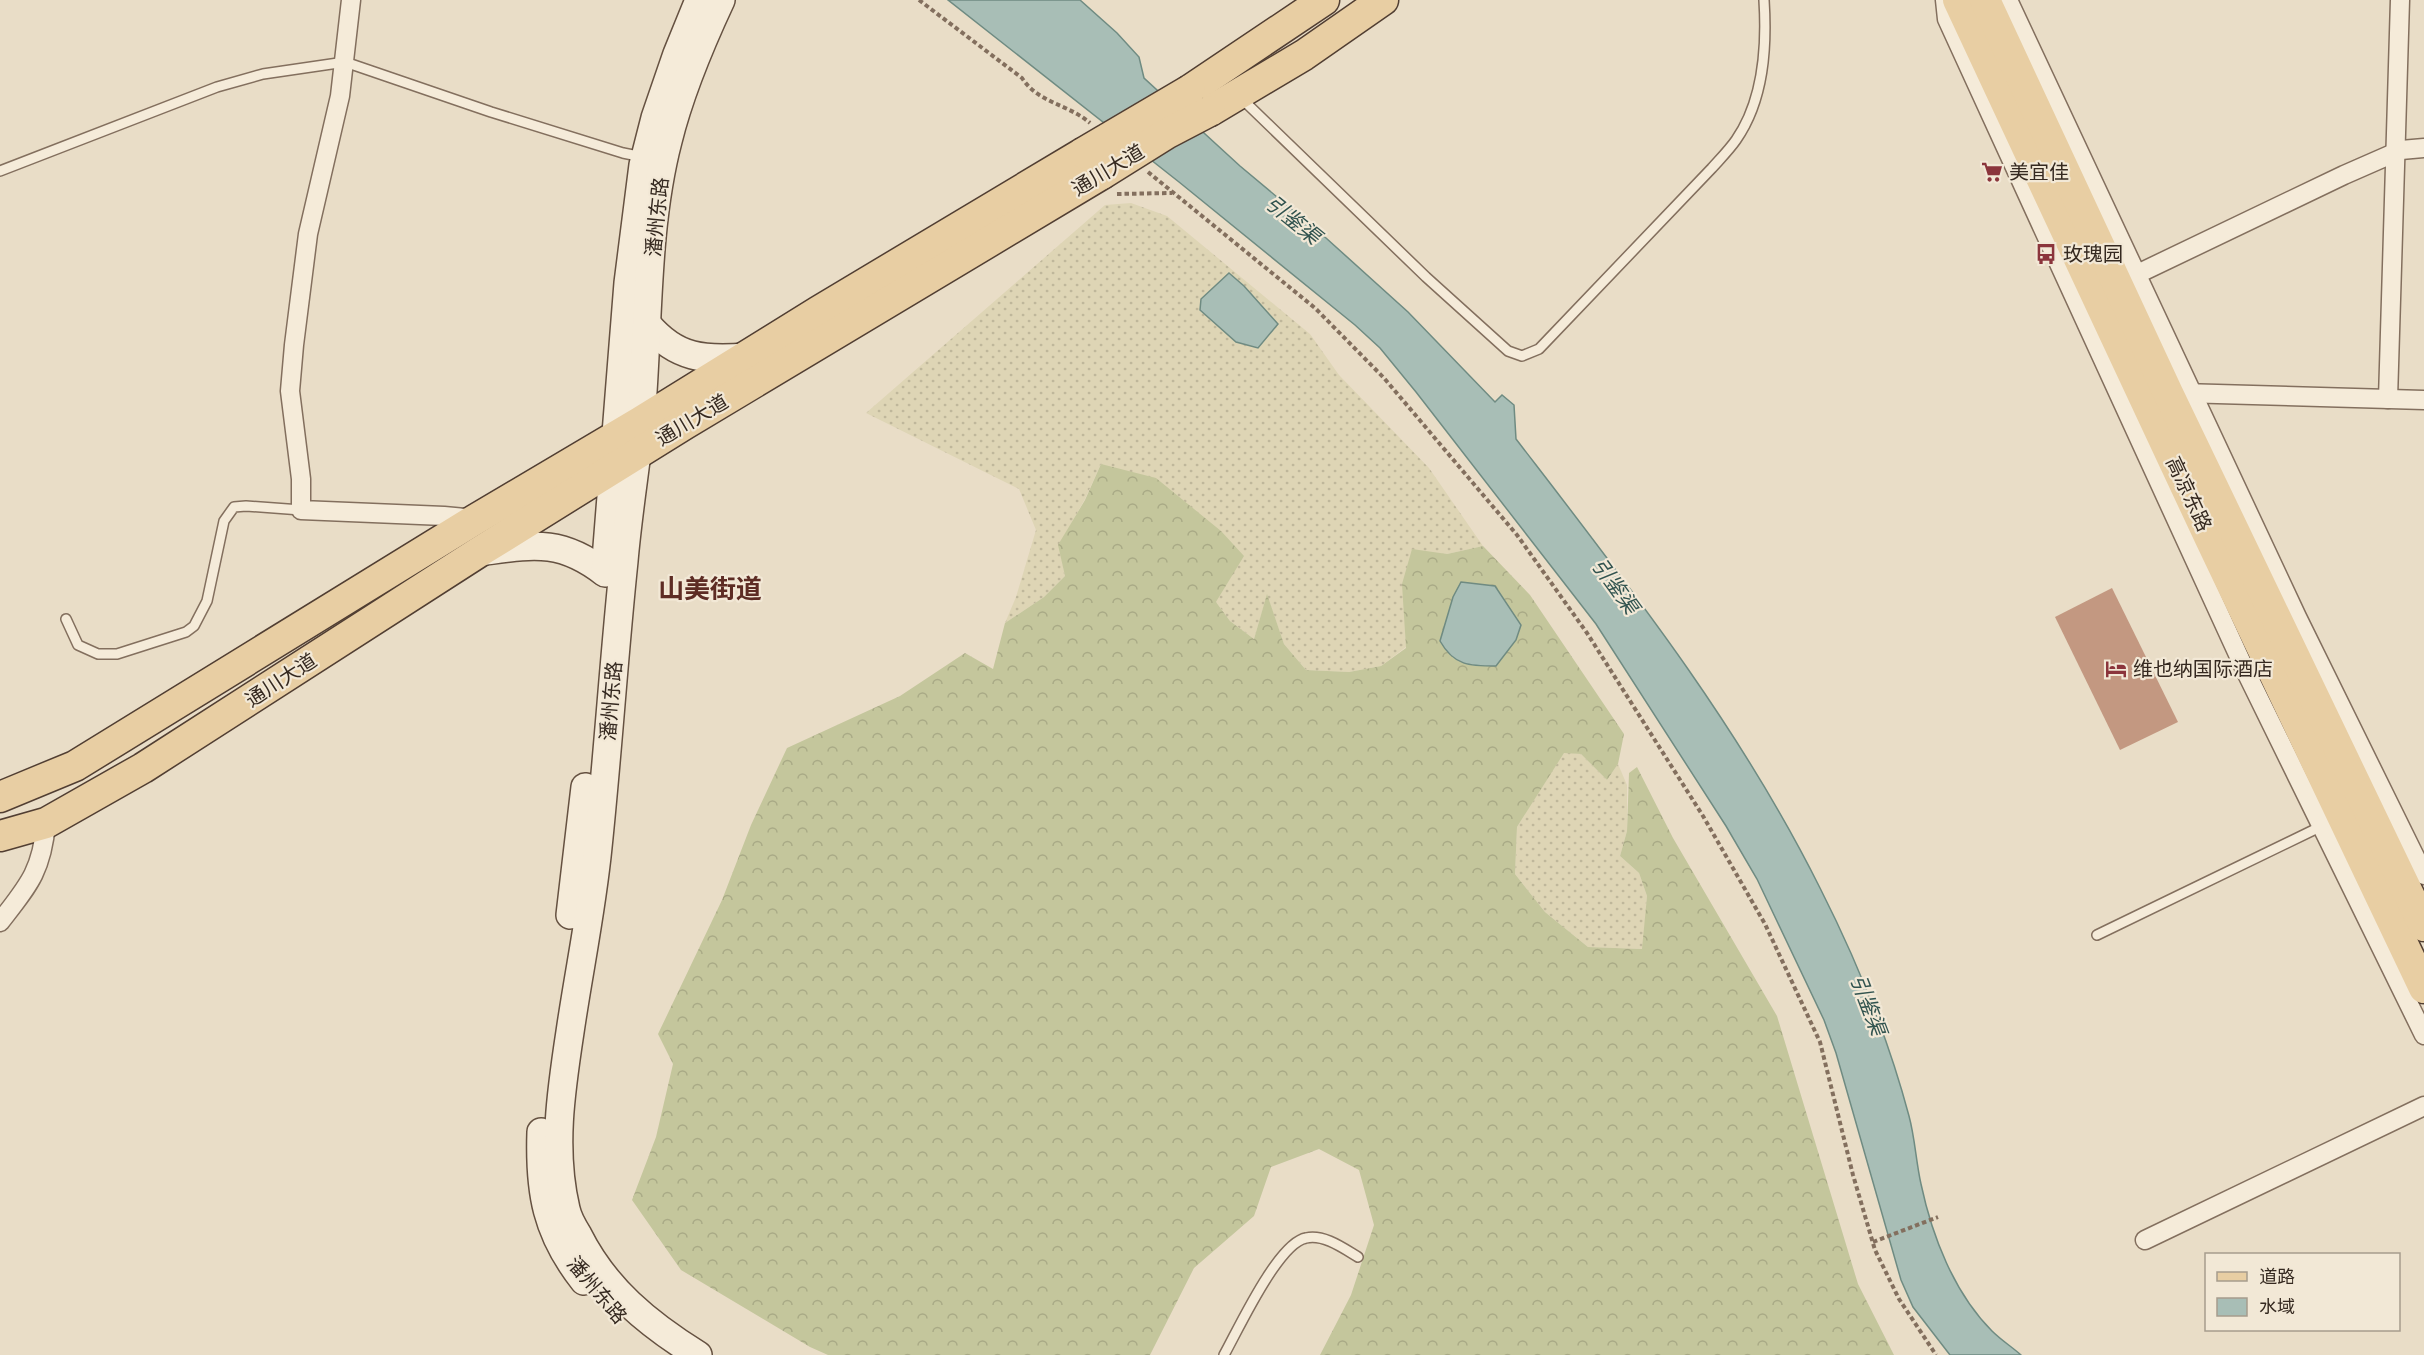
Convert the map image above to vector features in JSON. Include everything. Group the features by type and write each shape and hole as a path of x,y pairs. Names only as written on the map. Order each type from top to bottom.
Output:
{"main road":[{"name":"潘州东路","path":"698,1355 651,1324 629,1305 603,1277 585,1250 567,1215 560,1183 558,1147 560,1094 598,852 623,564 621,454 628,283 654,158 662,96 699,0"},
{"name":"潘州东路","path":"640,422 653,232 654,158 721,0"},
{"name":"通川大道","path":"0,836 46,823 143,768 439,579 621,454 1097,174 1210,111 1229,82 1324,0"},
{"name":"通川大道","path":"0,797 75,766 421,555 476,519 621,454 640,422 746,357 1097,174 1190,90 1229,82 1304,55 1383,0"},
{"name":"高凉东路","path":"1958,0 2036,189 2100,328 2159,402 2289,622 2419,884 2424,926"},
{"name":"高凉东路","path":"1985,0 2127,279 2159,402 2332,821 2424,988"},
{"path":"648,325 658,337 693,357 716,359 746,357"},
{"name":"潘州东路","path":"621,454 604,573 583,808 542,1125 540,1169 545,1204 552,1228 582,1279 623,1323 667,1355"},
{"path":"479,552 556,547 586,559 604,573"},
{"path":"421,555 439,579"}],"street":[{"path":"351,0 340,96 308,234 294,345 291,402 301,479 301,510 476,519"},
{"path":"1945,0 1947,19 2036,189"},
{"path":"2008,0 2127,279 2396,152 2409,148 2424,148"},
{"path":"2388,399 2400,0"},
{"path":"2159,402 2424,400"},
{"path":"2332,821 2424,1035"},
{"path":"0,922 37,870 45,843 46,823"},
{"path":"2145,1240 2424,1106"}],"lane":[{"path":"1229,82 1426,278 1508,351 1522,356 1539,349 1712,168 1737,138 1751,109 1762,75 1766,21 1764,0"},
{"path":"0,171 217,87 262,74 345,62 491,112 623,153 654,158"},
{"path":"66,620 78,645 98,654 117,654 186,632 200,618 207,601 222,528 229,511 238,506 301,510"},
{"path":"2097,935 2332,821"},
{"path":"1224,1355 1262,1284 1298,1241 1307,1237 1321,1239 1336,1244 1358,1257"}],"path":[{"path":"919,0 1022,78 1029,89 1052,104 1081,116 1090,123"},
{"path":"1145,169 1269,268 1315,308 1384,378 1517,535 1587,633 1703,816 1765,924 1820,1042 1853,1175 1873,1242 1899,1299 1936,1355"},
{"path":"1097,174 1174,193"},
{"path":"1873,1242 1938,1217"}],"shaded area":[{"path":"1131,203 1167,216 1310,334 1339,375 1429,468 1483,546 1447,554 1405,618 1406,647 1381,666 1349,672 1306,670 1284,644 1267,595 1254,639 1230,621 1216,602 1243,556 1101,464 1085,499 1059,545 1065,576 1044,597 1005,623 1016,597 1036,530 1019,489 866,413 1105,205"},
{"path":"1564,752 1581,754 1607,780 1618,764 1627,785 1627,831 1620,856 1639,873 1647,896 1643,949 1588,947 1545,912 1515,874 1517,827"}],"green space":[{"path":"1101,464 1156,478 1221,531 1244,556 1216,602 1230,621 1254,639 1267,594 1284,644 1306,670 1349,672 1381,666 1406,648 1402,584 1412,549 1447,554 1483,546 1530,595 1624,734 1618,764 1607,780 1581,754 1564,753 1517,827 1515,874 1545,912 1588,947 1642,949 1647,896 1639,873 1620,856 1627,831 1629,773 1637,767 1673,838 1777,1016 1858,1284 1894,1355 1320,1355 1351,1295 1374,1225 1359,1170 1319,1149 1271,1167 1254,1216 1194,1268 1150,1355 828,1355 810,1347 681,1270 632,1200 656,1137 673,1064 658,1034 722,900 751,825 787,748 900,696 965,653 993,669 1005,623 1044,597 1065,576 1058,545 1085,500"}],"water":[{"name":"引鉴渠","path":"948,0 1080,0 1117,33 1139,57 1144,78 1240,166 1326,238 1408,312 1495,402 1502,395 1514,405 1516,439 1679,656 1754,769 1788,828 1847,943 1881,1028 1909,1116 1919,1176 1931,1224 1946,1263 1978,1316 1995,1334 2021,1355 1950,1355 1913,1307 1901,1280 1836,1053 1824,1020 1757,879 1726,826 1596,624 1416,392 1380,348 1355,325 1179,182"},
{"path":"1229,273 1244,286 1278,324 1258,348 1236,342 1200,310 1201,299"},
{"path":"1461,582 1495,586 1521,625 1516,640 1496,666 1471,665 1457,660 1440,641 1453,597"}],"building":[{"name":"维也纳国际酒店","path":"2112,588 2178,722 2120,750 2055,617"}],"place":[{"name":"美宜佳","path":"1992,172"},
{"name":"玫瑰园","path":"2046,254"},
{"name":"维也纳国际酒店","path":"2116,669"}],"district":[{"name":"山美街道","path":"710,589"}]}
